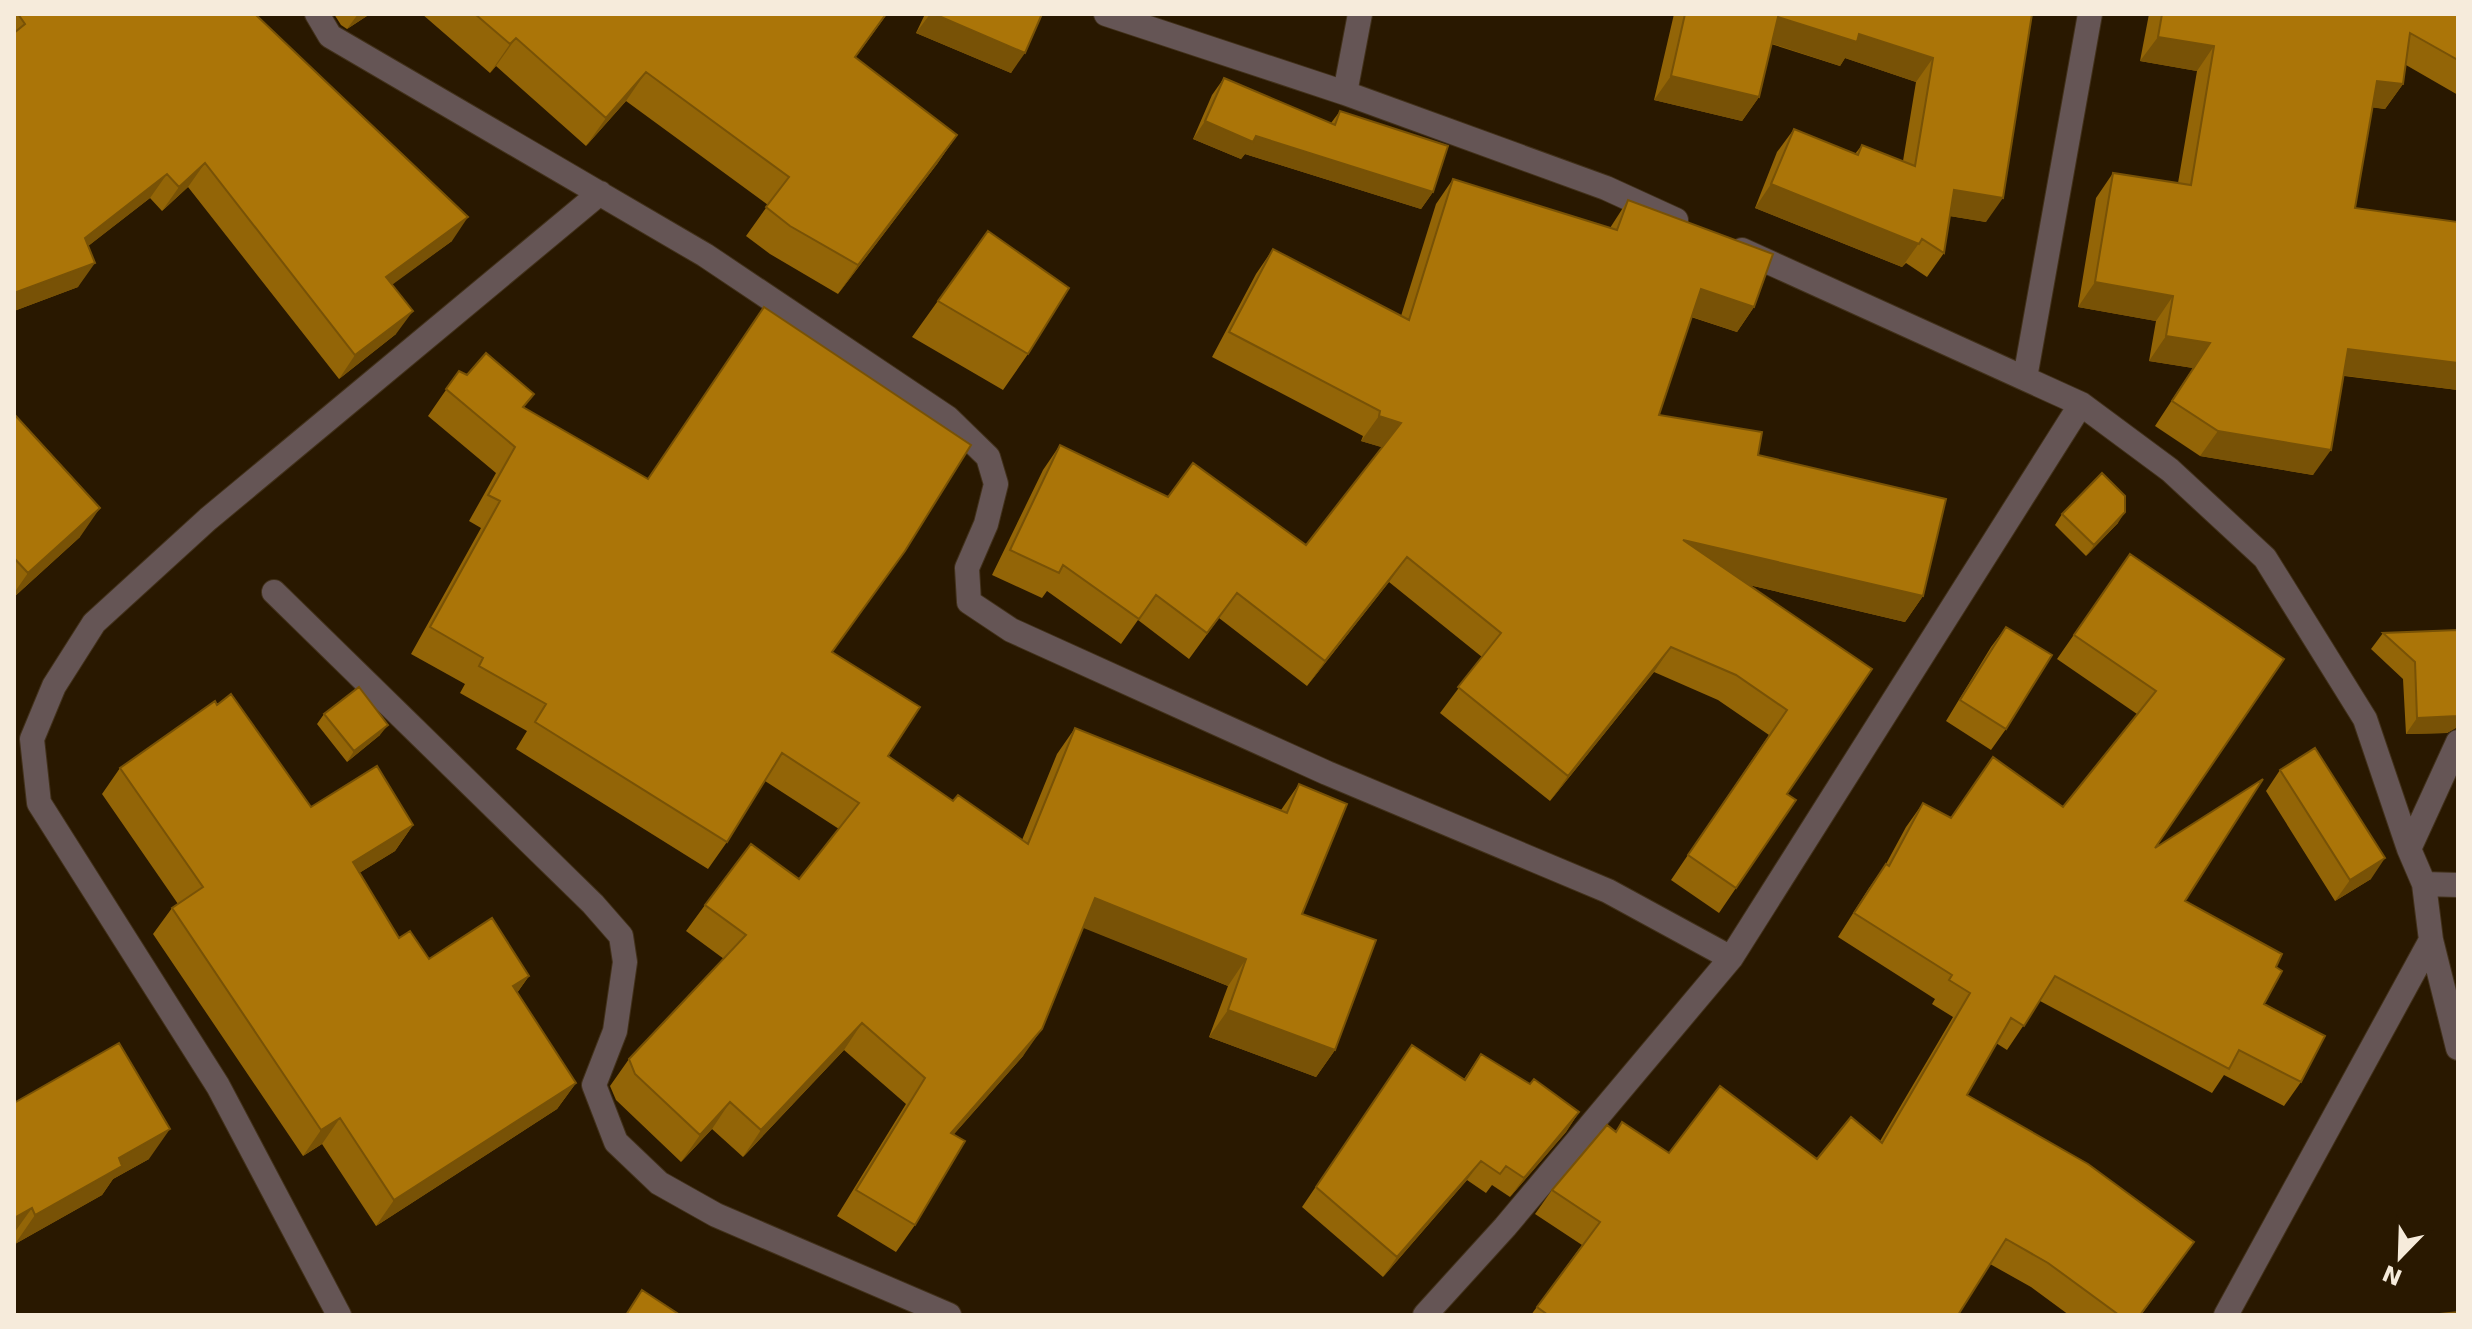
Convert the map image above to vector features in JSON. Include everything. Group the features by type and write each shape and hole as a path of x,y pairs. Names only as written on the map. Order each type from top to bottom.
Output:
{"street":[{"path":"317,14 330,36 705,255 948,418 988,457 996,484 986,524 967,568 969,602 1011,630 1313,767 1608,891 1731,958"},
{"path":"1106,14 1345,93 1606,188 1693,227"},
{"path":"1345,93 1360,14"},
{"path":"2025,378 2090,14"},
{"path":"339,1315 218,1086 39,803 32,739 54,686 94,623 208,519 600,193"},
{"path":"1721,240 2081,404 2170,470 2265,558 2365,719 2424,884 2431,940 2458,1048"},
{"path":"1425,1315 1505,1227 1731,958 2081,404"},
{"path":"274,592 593,904 621,936 625,962 615,1031 594,1085 616,1142 659,1183 716,1215 949,1315"},
{"path":"2409,849 2458,742"},
{"path":"2424,884 2458,885"},
{"path":"2226,1315 2431,940"}],"building":[{"path":"18,14 255,14 468,217 386,277 413,311 355,355 205,163 179,187 167,174 85,238 95,263 14,293 14,33 25,24"},
{"path":"475,14 886,14 855,57 957,135 858,265 790,226 766,207 789,177 646,72 606,118 516,38 510,44"},
{"path":"934,14 1042,14 1025,53"},
{"path":"1685,14 2032,14 2003,198 1954,190 1944,253 1922,239 1919,244 1771,184 1794,129 1858,155 1862,145 1915,166 1933,58 1859,34 1857,42 1778,17 1759,97 1671,76"},
{"path":"2162,14 2458,14 2458,60 2410,33 2403,84 2377,81 2355,208 2458,222 2458,363 2348,349 2331,450 2218,431 2172,401 2210,343 2166,336 2173,296 2095,282 2113,173 2191,185 2214,46 2158,37"},
{"path":"1224,78 1335,125 1340,111 1448,146 1433,192 1256,136 1253,142 1205,121"},
{"path":"1453,179 1617,230 1628,200 1773,254 1754,307 1701,289 1659,415 1762,432 1758,455 1946,499 1923,596 1683,540 1872,669 1787,794 1796,800 1736,888 1688,855 1787,710 1736,675 1671,647 1568,776 1458,687 1501,633 1407,557 1325,661 1237,593 1207,633 1156,595 1139,619 1063,565 1059,573 1010,550 1060,445 1168,497 1193,463 1306,545 1401,423 1379,416 1380,411 1229,332 1273,249 1409,320"},
{"path":"988,231 1069,288 1028,354 938,301"},
{"path":"764,307 971,445 905,551 832,652 920,707 888,756 953,801 958,795 1028,844 1075,728 1287,813 1299,784 1347,804 1302,914 1376,940 1335,1050 1228,1010 1246,959 1095,898 1042,1029 951,1133 965,1141 915,1225 856,1190 925,1078 862,1023 761,1130 730,1102 700,1135 635,1074 629,1059 746,935 705,905 751,844 799,879 859,803 782,753 727,842 535,722 546,704 479,666 483,658 430,627 500,501 488,495 515,447 446,389 459,371 467,375 486,353 534,394 523,407 648,479"},
{"path":"14,414 100,508 28,573 14,558"},
{"path":"2102,473 2125,496 2125,512 2094,545 2062,514"},
{"path":"2130,554 2284,659 2155,848 2263,779 2185,901 2282,954 2276,967 2282,971 2264,1004 2325,1036 2301,1082 2239,1050 2229,1069 2055,976 2024,1026 2011,1018 1967,1095 2088,1164 2194,1242 2140,1315 2119,1315 2048,1263 2006,1239 1958,1315 1548,1315 1537,1307 1600,1222 1552,1190 1607,1125 1616,1132 1622,1122 1669,1153 1720,1086 1817,1159 1851,1117 1882,1143 1970,993 1949,980 1952,975 1854,913 1886,864 1889,866 1923,803 1951,818 1993,757 2063,807 2156,691 2074,635"},
{"path":"2006,627 2052,655 2006,729 1960,700"},
{"path":"2458,630 2458,716 2417,718 2415,662 2383,633"},
{"path":"359,687 388,725 354,751 324,714"},
{"path":"231,694 311,807 377,766 413,825 353,862 399,938 410,931 429,959 492,918 529,976 513,986 576,1083 394,1200 340,1118 321,1130 172,908 203,887 120,768 215,701 217,705"},
{"path":"2315,748 2385,858 2350,880 2280,770"},
{"path":"119,1043 170,1129 119,1158 122,1166 35,1215 32,1208 14,1218 14,1103"},
{"path":"1412,1045 1465,1080 1481,1054 1530,1084 1534,1079 1579,1112 1524,1178 1506,1166 1500,1174 1481,1161 1397,1257 1316,1187"},
{"path":"642,1290 680,1315 626,1315"},
{"path":"2458,1312 2458,1315 2430,1315"}]}
